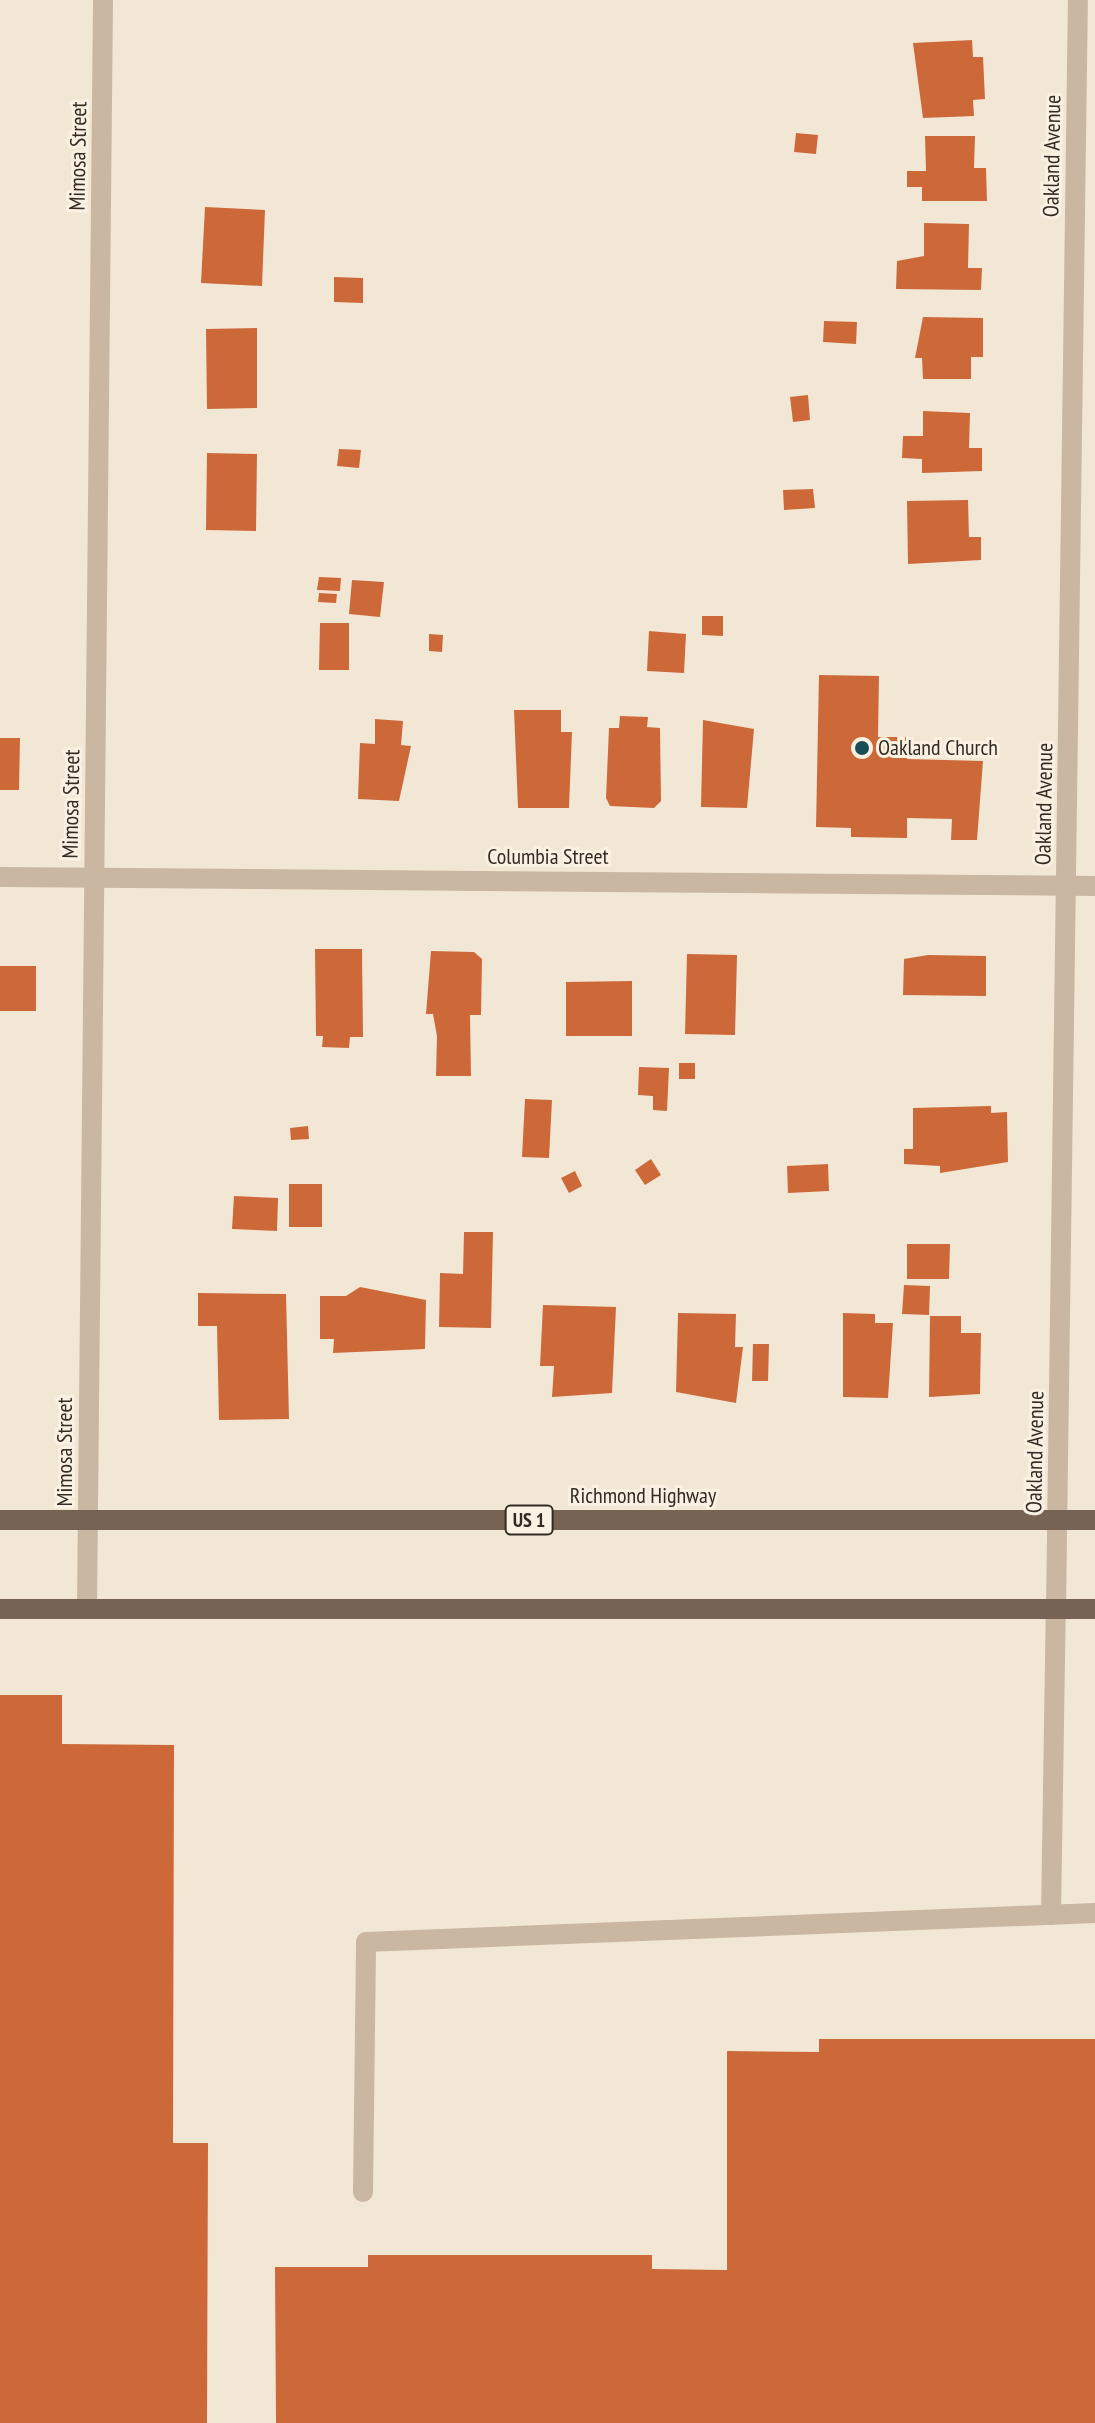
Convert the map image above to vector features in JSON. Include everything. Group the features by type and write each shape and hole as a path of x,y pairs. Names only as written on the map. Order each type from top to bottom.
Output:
{"main road":[{"name":"Richmond Highway","path":"0,1520 1095,1520"},
{"path":"0,1609 1095,1609"}],"street":[{"name":"Mimosa Street","path":"87,1609 103,0"},
{"name":"Oakland Avenue","path":"1051,1915 1078,0"},
{"name":"Columbia Street","path":"0,877 1095,886"},
{"path":"363,2192 366,1942 1095,1913"}],"building":[{"path":"972,40 973,57 983,57 985,99 973,100 974,116 923,118 913,43"},
{"path":"796,133 818,135 816,154 794,152"},
{"path":"925,136 975,136 974,168 986,168 987,201 922,201 922,187 907,187 907,171 926,171"},
{"path":"205,207 265,210 262,286 201,283"},
{"path":"924,223 969,224 968,268 982,268 981,290 896,289 897,261 924,256"},
{"path":"334,277 363,278 363,303 334,302"},
{"path":"923,317 983,318 983,357 971,357 971,379 923,379 922,358 915,358"},
{"path":"824,321 857,322 856,344 823,342"},
{"path":"257,328 257,408 207,409 206,329"},
{"path":"808,395 810,420 793,422 790,397"},
{"path":"923,411 970,413 969,448 982,448 982,471 922,473 922,459 902,458 903,436 923,436"},
{"path":"339,449 361,450 359,468 337,466"},
{"path":"207,453 257,454 256,531 206,530"},
{"path":"813,489 815,508 784,510 783,490"},
{"path":"968,500 969,537 981,537 981,560 908,564 907,501"},
{"path":"319,577 341,578 340,591 317,590"},
{"path":"352,580 384,582 380,617 349,614"},
{"path":"319,593 337,594 336,603 318,602"},
{"path":"702,616 723,616 723,636 702,635"},
{"path":"320,623 349,623 349,670 319,670"},
{"path":"649,631 686,634 684,673 647,671"},
{"path":"429,634 443,635 442,652 429,651"},
{"name":"Oakland Church","path":"819,675 879,676 878,737 908,737 907,759 983,761 977,840 951,840 952,819 907,818 907,838 851,837 851,828 816,827"},
{"path":"514,710 561,710 561,732 572,732 569,808 518,808"},
{"path":"620,716 648,717 647,727 660,728 661,801 654,808 610,806 606,798 609,728 619,728"},
{"path":"375,719 403,721 401,745 411,746 399,801 358,799 360,743 375,744"},
{"path":"703,720 754,729 747,808 701,807"},
{"path":"0,738 20,738 19,790 0,790"},
{"path":"315,949 362,949 363,1037 350,1037 349,1048 322,1047 323,1036 316,1036"},
{"path":"431,951 474,952 482,959 481,1015 470,1015 471,1076 436,1076 437,1036 433,1014 426,1014"},
{"path":"687,954 737,955 735,1035 685,1034"},
{"path":"928,955 986,956 986,996 903,995 904,959"},
{"path":"0,966 36,966 36,1011 0,1011"},
{"path":"632,981 632,1036 566,1036 566,982"},
{"path":"679,1063 695,1063 695,1079 679,1079"},
{"path":"639,1067 669,1068 667,1111 653,1110 653,1096 638,1095"},
{"path":"525,1099 552,1100 549,1158 522,1157"},
{"path":"991,1106 991,1113 1007,1112 1008,1162 940,1173 940,1166 904,1164 904,1149 913,1149 913,1108"},
{"path":"308,1126 309,1139 291,1140 290,1128"},
{"path":"651,1159 661,1175 645,1185 635,1170"},
{"path":"828,1164 829,1191 788,1193 787,1166"},
{"path":"575,1171 582,1186 569,1193 561,1178"},
{"path":"289,1184 322,1184 322,1227 289,1227"},
{"path":"234,1196 278,1198 277,1231 232,1229"},
{"path":"464,1232 493,1232 491,1328 439,1327 440,1273 463,1274"},
{"path":"907,1244 950,1244 949,1279 907,1279"},
{"path":"904,1285 930,1286 929,1315 902,1314"},
{"path":"360,1287 426,1300 425,1349 333,1353 334,1339 320,1339 320,1296 346,1296"},
{"path":"198,1293 286,1294 289,1419 219,1420 217,1326 198,1326"},
{"path":"543,1305 616,1307 612,1393 552,1397 554,1366 540,1366"},
{"path":"678,1313 736,1314 735,1347 743,1347 736,1403 676,1392"},
{"path":"843,1313 875,1314 875,1323 893,1323 888,1398 843,1397"},
{"path":"930,1316 961,1316 961,1333 981,1333 980,1394 929,1397"},
{"path":"753,1344 769,1344 768,1381 752,1381"},
{"path":"0,1695 62,1695 62,1744 174,1745 173,2143 208,2143 207,2423 0,2423"},
{"path":"819,2039 1095,2039 1095,2423 276,2423 275,2267 368,2267 368,2255 652,2255 652,2269 727,2270 727,2051 819,2052"}],"place":[{"name":"Oakland Church","path":"862,748"}]}
